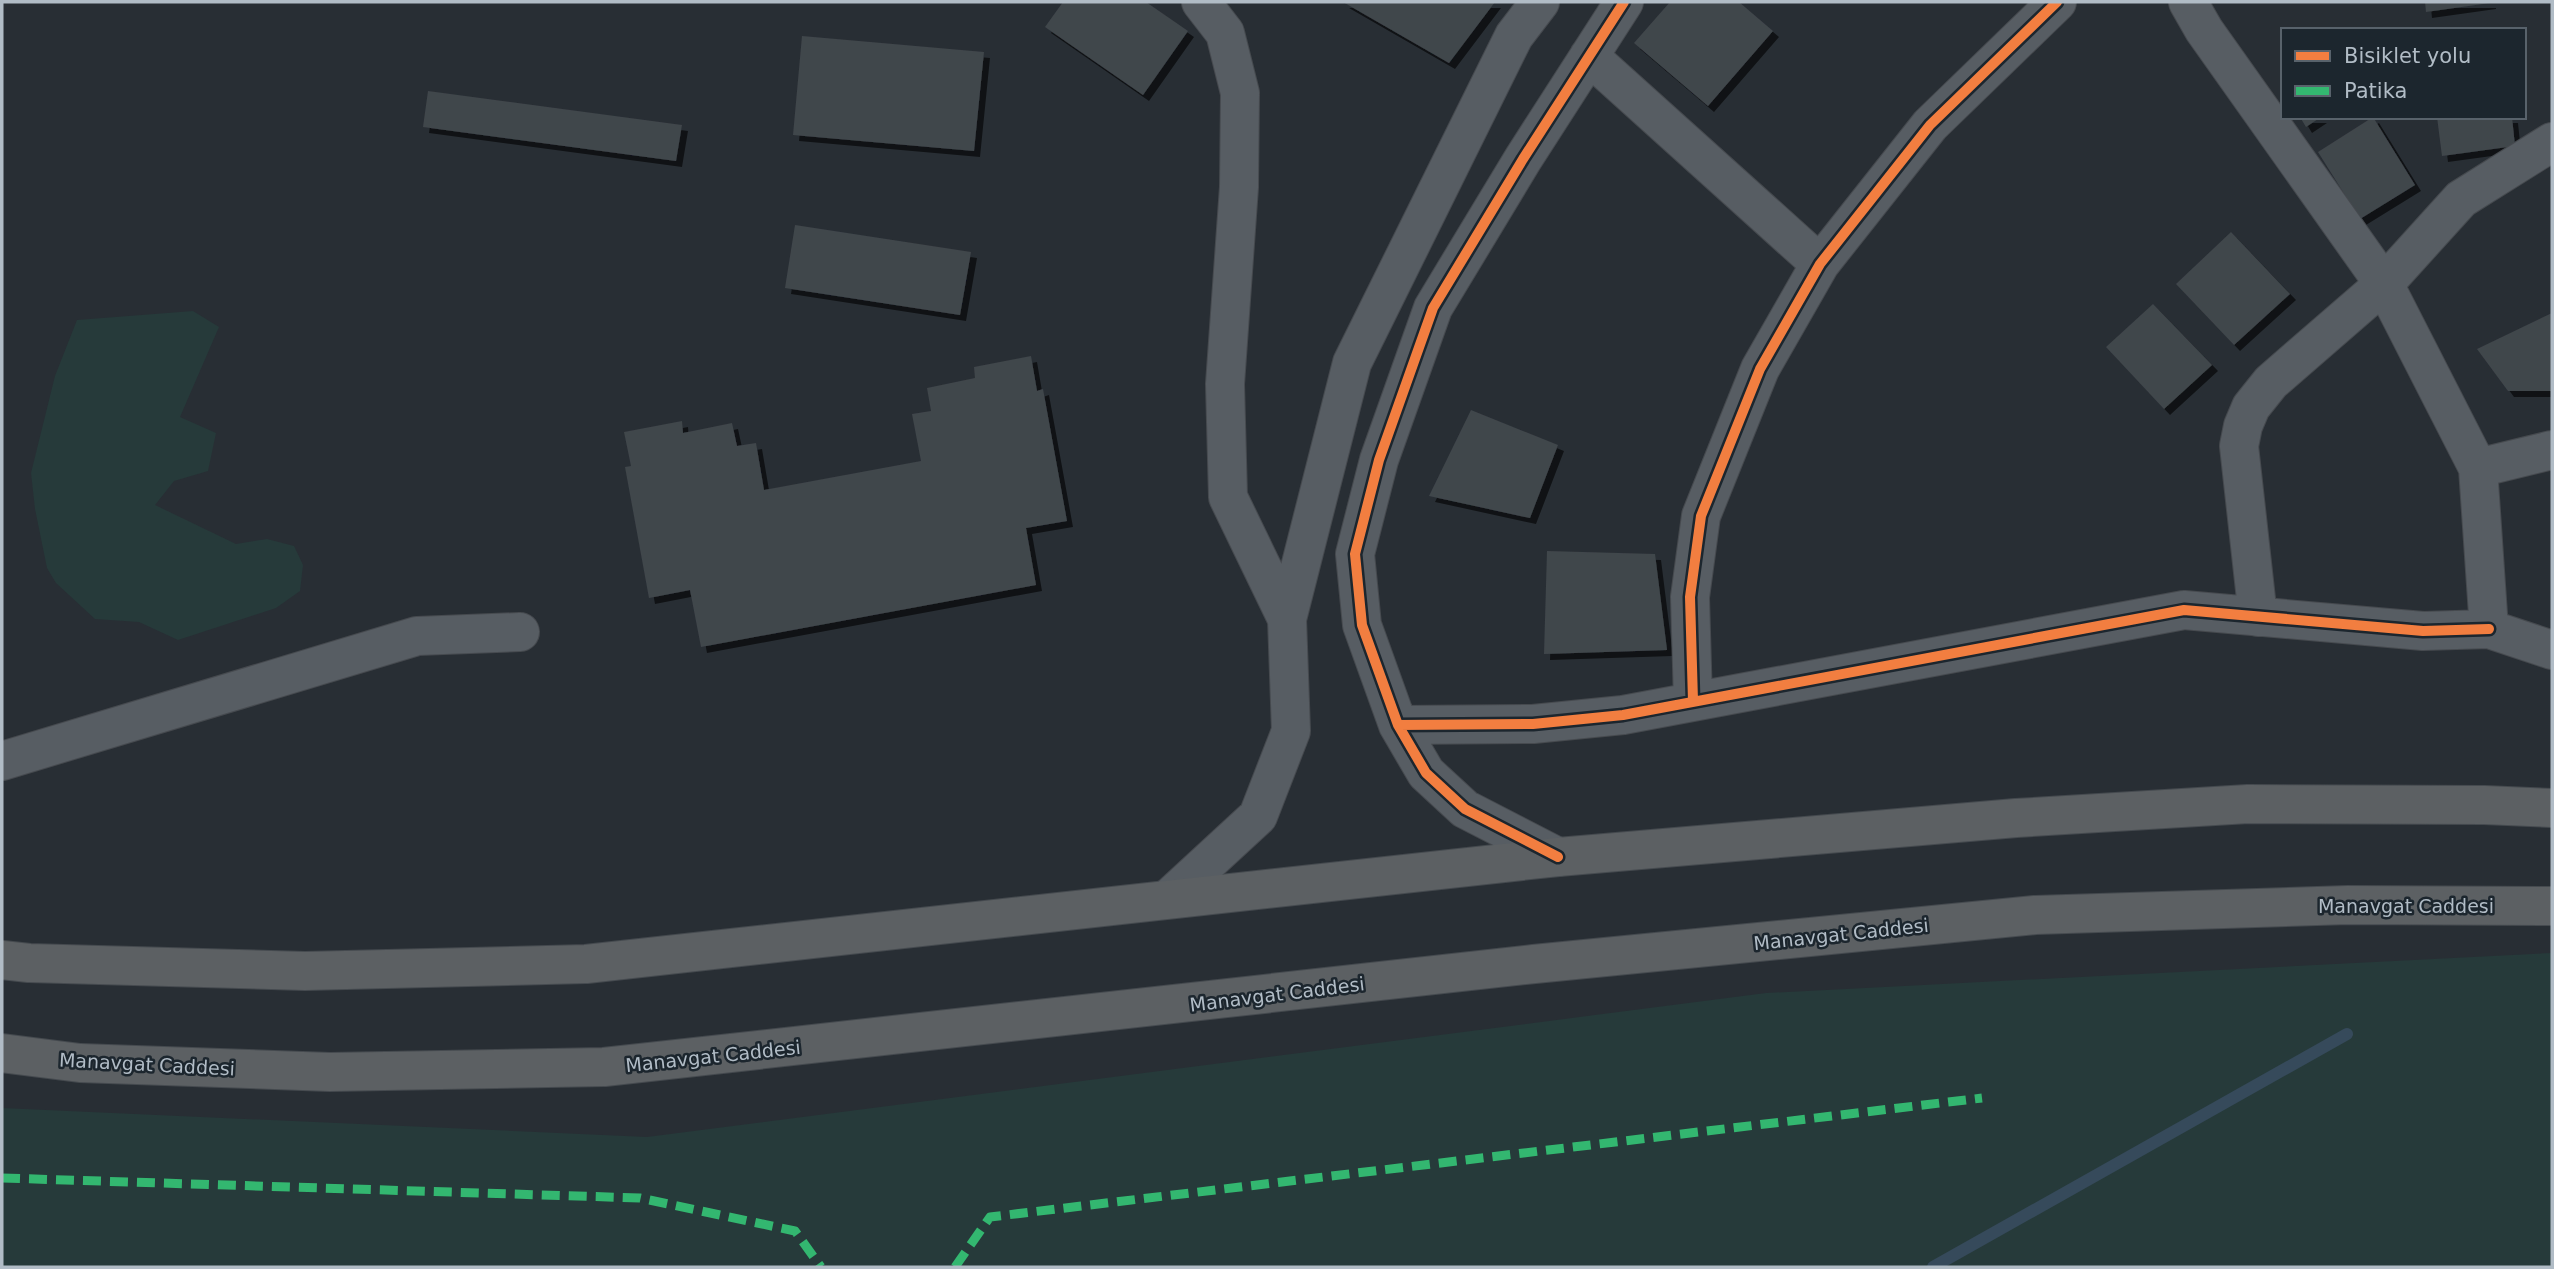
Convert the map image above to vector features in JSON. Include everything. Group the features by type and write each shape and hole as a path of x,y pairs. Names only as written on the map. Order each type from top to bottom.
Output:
{"highway":[{"path":"2,960 305,971 586,964 1558,857 2002,820 2248,804 2552,807"},
{"name":"Manavgat Caddesi","path":"2,1053 80,1063 330,1072 604,1067 1534,964 2035,915 2348,905 2552,905"}],"street":[{"path":"1200,2 1225,33 1240,93 1239,187 1226,384 1228,497 1287,619"},
{"path":"1168,899 1258,816 1291,731 1287,619 1352,363 1514,36 1540,2"},
{"path":"1558,857 1465,809 1426,773 1398,725 1362,625 1355,554 1379,460 1433,308 1522,159 1624,2"},
{"path":"1693,701 1690,597 1701,516 1760,369 1821,264 1930,125 2057,2"},
{"path":"2188,2 2204,30 2384,284 2479,468 2489,629"},
{"path":"1589,56 1821,264"},
{"path":"2258,617 2239,446 2251,407 2271,382 2384,284 2461,199 2552,142"},
{"path":"2479,468 2552,450"},
{"path":"1398,725 1533,724 1623,715 2184,610 2423,631 2489,629 2552,650"},
{"path":"2,761 417,636 520,632"}],"green space":[{"path":"193,311 219,327 180,417 216,433 208,471 174,481 155,505 236,544 267,539 294,546 303,565 300,591 276,608 178,640 139,622 95,619 56,583 47,568 31,473 55,376 77,320"},
{"path":"2552,953 2552,1267 2,1267 2,1108 647,1137 1766,993"}],"building":[{"path":"1063,2 1146,2 1188,31 1143,95 1045,27"},
{"path":"1343,2 1495,2 1449,63"},
{"path":"1670,2 1739,2 1773,31 1708,106 1634,43"},
{"path":"2425,2 2490,2 2490,3 2426,12"},
{"path":"802,36 984,52 974,151 793,135"},
{"path":"428,91 682,125 676,161 423,127"},
{"path":"2301,119 2318,119 2306,127"},
{"path":"2370,119 2374,119 2415,185 2360,219 2318,152"},
{"path":"2437,119 2512,119 2515,146 2442,156"},
{"path":"795,225 971,252 960,315 785,288"},
{"path":"2231,232 2290,294 2234,345 2176,284"},
{"path":"2153,304 2212,365 2164,409 2106,347"},
{"path":"2552,313 2552,391 2508,391 2477,349"},
{"path":"1031,356 1037,391 1043,389 1067,521 1026,528 1036,585 701,647 690,590 649,598 625,467 631,466 624,432 682,421 683,433 732,423 737,446 756,443 764,490 921,461 912,414 931,411 927,388 975,378 974,367"},
{"path":"1471,410 1558,445 1530,518 1429,496"},
{"path":"1547,551 1655,554 1667,650 1544,654"}],"waterway":[{"path":"1933,1267 2347,1034"}],"marked path":[{"path":"955,1267 990,1217 1982,1098"},
{"path":"2,1178 640,1198 795,1231 821,1267"}],"cycle path":[{"path":"1558,857 1465,809 1426,773 1398,725 1362,625 1355,554 1379,460 1433,308 1523,159 1624,2"},
{"path":"1693,701 1690,597 1701,516 1760,369 1820,264 1930,125 2057,2"},
{"path":"1398,725 1533,724 1623,715 2184,610 2423,631 2489,629"}]}
